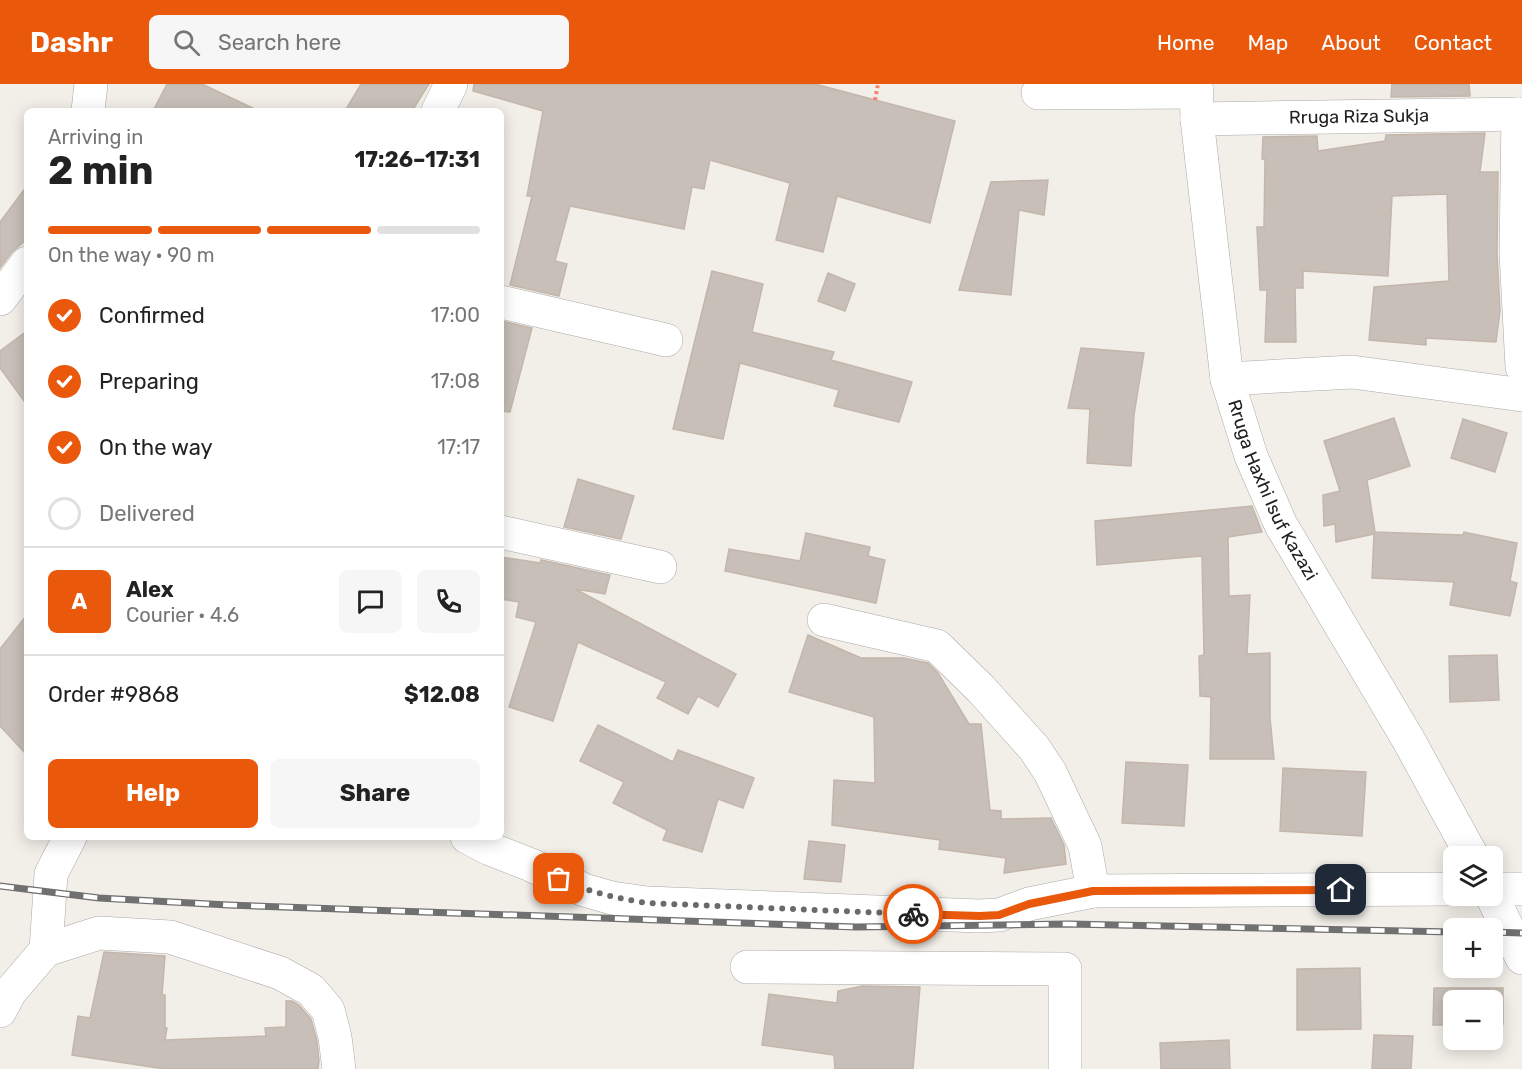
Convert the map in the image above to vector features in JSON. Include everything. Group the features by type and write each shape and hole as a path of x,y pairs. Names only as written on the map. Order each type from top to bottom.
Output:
{"street":[{"path":"88,108 91,84"},
{"path":"439,108 451,84"},
{"name":"Rruga Riza Sukja","path":"1038,93 1197,98 1520,114"},
{"name":"Rruga Haxhi Isuf Kazazi","path":"1197,98 1227,379 1251,456 1281,525 1408,739 1467,846"},
{"path":"1520,114 1516,253 1522,367"},
{"path":"0,298 24,267"},
{"path":"504,303 666,340"},
{"path":"1227,379 1352,372 1522,395"},
{"path":"504,533 660,567"},
{"path":"824,620 937,646 981,689 1034,748 1050,772 1085,846 1093,891"},
{"path":"46,950 51,874 68,840"},
{"path":"473,840 584,890 612,898 647,903 980,916 999,915 1029,904 1093,891 1443,889"},
{"path":"1503,889 1522,889"},
{"path":"1497,906 1522,958"},
{"path":"0,1011 10,992 46,950 99,933 170,937 280,973 311,990 328,1010 335,1037 339,1069"},
{"path":"747,967 1065,969 1065,1069"}],"path":[{"path":"875,100 878,84"}],"building":[{"path":"167,84 202,84 253,108 155,108"},
{"path":"361,84 429,84 414,108 347,108"},
{"path":"474,84 815,84 955,121 930,223 837,196 823,252 776,240 790,183 710,160 704,189 692,187 684,229 570,206 555,261 567,264 559,296 510,285 532,196 527,196 543,111 473,91"},
{"path":"1392,84 1469,84 1470,96 1391,97"},
{"path":"1485,133 1480,172 1498,172 1497,253 1500,311 1496,342 1426,338 1426,345 1369,340 1374,287 1449,281 1447,194 1392,196 1388,276 1303,271 1303,288 1295,288 1296,342 1265,342 1267,290 1260,290 1257,227 1264,227 1263,137 1317,136 1318,151 1385,141 1386,135"},
{"path":"1048,180 1044,215 1019,210 1011,295 959,290 991,182"},
{"path":"24,190 24,242 12,252 0,268 0,222"},
{"path":"712,271 763,284 752,332 834,352 831,360 912,382 899,422 834,406 839,390 740,363 723,439 673,429"},
{"path":"828,273 855,284 845,311 818,301"},
{"path":"504,322 532,328 510,412 504,411"},
{"path":"24,333 24,401 0,368 0,351"},
{"path":"1081,348 1144,353 1134,415 1131,466 1087,463 1090,409 1068,408"},
{"path":"1394,418 1410,466 1367,480 1375,532 1463,535 1464,532 1517,543 1510,581 1517,583 1510,616 1450,605 1454,582 1372,578 1374,534 1336,542 1335,524 1324,526 1323,495 1340,491 1324,441"},
{"path":"1463,419 1507,433 1495,472 1451,458"},
{"path":"578,479 634,496 621,539 564,527"},
{"path":"1252,506 1262,532 1228,537 1229,596 1250,595 1247,654 1270,653 1270,718 1274,759 1210,759 1211,697 1200,696 1199,656 1204,655 1202,556 1097,565 1095,521"},
{"path":"806,533 870,547 868,556 885,560 876,603 725,571 729,549 800,561"},
{"path":"504,557 540,563 541,560 610,575 605,594 575,589 736,674 718,707 698,696 688,714 657,698 666,682 578,642 553,721 509,707 536,622 516,617 519,602 504,600"},
{"path":"24,619 24,752 0,726 0,649"},
{"path":"808,635 861,658 904,658 928,663 938,673 969,724 981,724 990,810 1001,811 1001,819 1051,818 1064,845 1066,864 1004,873 1006,858 939,849 940,840 832,825 834,780 875,783 874,717 789,692"},
{"path":"1497,655 1499,700 1450,702 1449,656"},
{"path":"598,725 673,762 678,750 754,778 743,808 718,799 702,852 663,840 667,830 613,803 624,782 580,761"},
{"path":"1126,762 1188,765 1184,826 1122,823"},
{"path":"1283,768 1366,772 1362,836 1280,831"},
{"path":"809,841 845,845 841,882 804,879"},
{"path":"104,952 165,956 162,995 165,995 165,1028 167,1028 165,1040 266,1036 265,1028 286,1027 286,1001 292,1001 299,1005 311,1019 317,1041 318,1069 165,1069 72,1055 78,1016 90,1018"},
{"path":"1360,968 1361,1029 1297,1030 1297,969"},
{"path":"862,986 920,987 913,1069 835,1069 834,1055 762,1045 769,994 837,1003 838,991"},
{"path":"1434,988 1503,988 1503,990 1443,990 1443,1025 1433,1025"},
{"path":"1374,1035 1413,1036 1411,1069 1372,1069"},
{"path":"1229,1040 1230,1069 1161,1069 1160,1043"}],"railway":[{"path":"0,886 99,898 228,905 856,927 1069,924 1443,932"},
{"path":"1503,932 1522,933"}],"way so far":[{"path":"559,879 584,890 612,898 647,903 913,914"}],"route":[{"path":"913,914 999,915 1029,904 1093,891 1341,890"}]}
